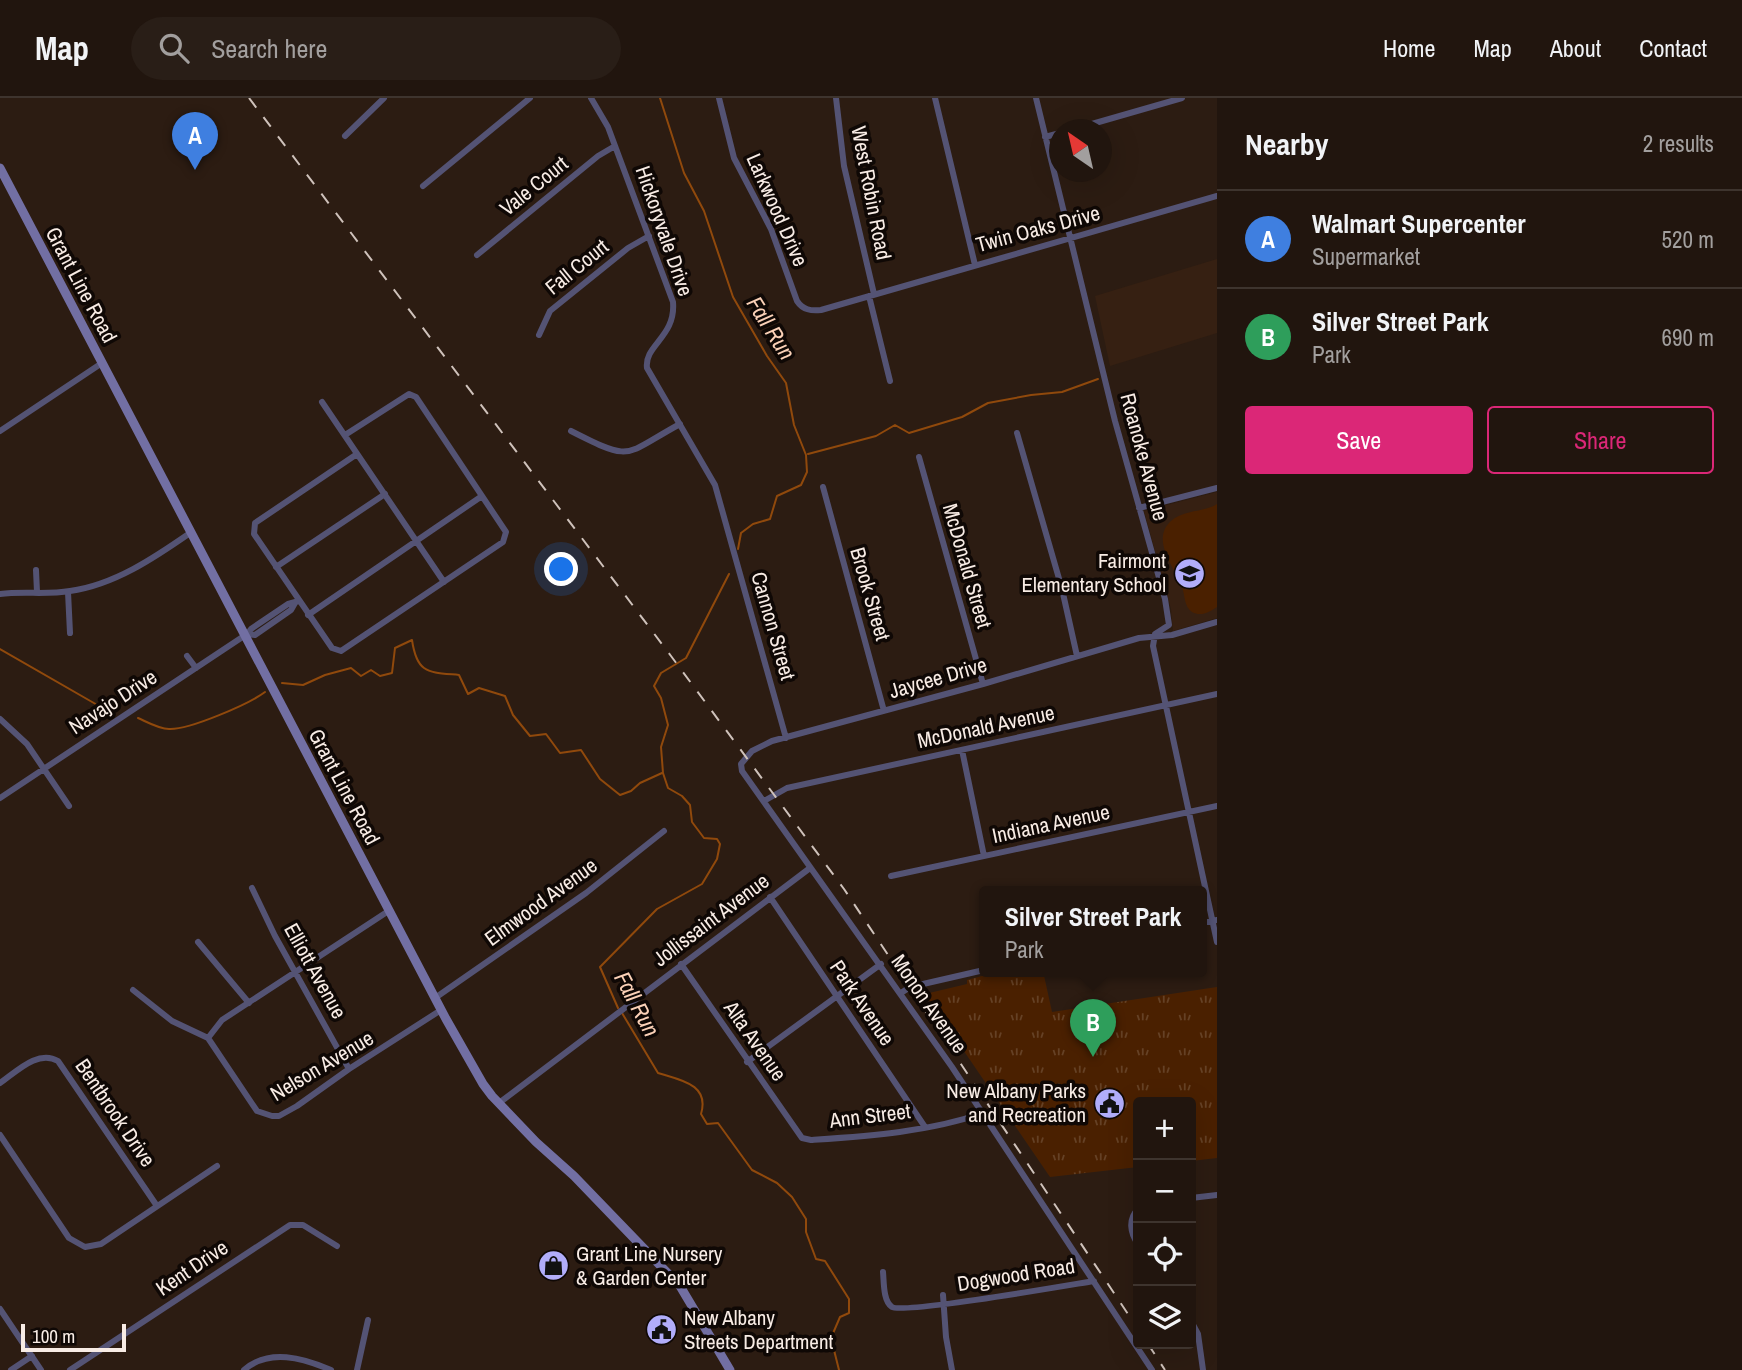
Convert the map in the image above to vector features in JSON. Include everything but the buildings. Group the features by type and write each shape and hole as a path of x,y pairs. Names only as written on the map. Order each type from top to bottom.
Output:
{"main road":[{"name":"Grant Line Road","path":"0,168 441,1010 483,1084 680,1286 730,1370"}],"street":[{"path":"345,136 384,98"},
{"path":"423,186 530,98"},
{"name":"Hickoryvale Drive","path":"590,98 605,120 671,295 671,323 665,336 648,356 647,368 710,474 726,524"},
{"name":"Larkwood Drive","path":"719,98 734,158 771,229 800,306 815,311 871,295"},
{"name":"West Robin Road","path":"836,98 844,166 890,381"},
{"path":"935,98 975,265"},
{"name":"Roanoke Avenue","path":"1036,98 1169,620 1167,628 1155,636 1153,646 1207,886"},
{"path":"1109,119 1182,98"},
{"path":"1045,136 1049,135"},
{"name":"Vale Court","path":"477,255 598,156 615,146"},
{"name":"Twin Oaks Drive","path":"871,295 1217,196"},
{"name":"Fall Court","path":"540,335 550,311 628,248 649,236"},
{"path":"0,431 102,363"},
{"path":"345,435 409,394 416,397 506,532 503,542 341,651 332,648 297,602 254,534 256,523 357,454"},
{"path":"322,402 444,582"},
{"path":"572,431 611,451 623,453 635,451 680,424"},
{"path":"1017,433 1062,589 1077,656"},
{"name":"McDonald Street","path":"919,457 983,684"},
{"name":"Brook Street","path":"823,487 884,711"},
{"path":"1139,508 1217,488"},
{"path":"276,567 385,494"},
{"path":"308,615 482,496"},
{"name":"Cannon Street","path":"726,524 786,738"},
{"path":"0,594 68,592 97,586 116,579 190,533"},
{"path":"36,570 37,592"},
{"path":"68,592 69,633"},
{"name":"Navajo Drive","path":"0,798 246,635 288,604 297,602"},
{"name":"Jaycee Drive","path":"741,767 741,761 755,748 786,738 1077,656 1217,622"},
{"path":"187,656 195,668"},
{"name":"McDonald Avenue","path":"764,800 787,788 1217,694"},
{"path":"0,719 27,744 69,806"},
{"path":"962,750 984,856"},
{"name":"Monon Avenue","path":"741,767 983,1113 1152,1370"},
{"name":"Indiana Avenue","path":"891,876 1217,806"},
{"name":"Elmwood Avenue","path":"435,998 586,893 664,831"},
{"name":"Jollissaint Avenue","path":"499,1103 810,868"},
{"name":"Roanoke Avenue","path":"1207,887 1217,942"},
{"name":"Elliott Avenue","path":"252,888 275,936 349,1069"},
{"name":"Park Avenue","path":"770,897 925,1128"},
{"path":"133,990 172,1021 208,1038 222,1020 390,910"},
{"path":"198,942 249,1003"},
{"name":"Alta Avenue","path":"681,964 802,1138"},
{"path":"747,1062 881,964"},
{"path":"901,993 910,987 979,972"},
{"name":"Nelson Avenue","path":"208,1038 257,1111 279,1116 441,1010"},
{"name":"Bentbrook Drive","path":"0,1083 41,1057 58,1061 157,1206"},
{"name":"Ann Street","path":"802,1138 811,1140 925,1128 983,1113"},
{"path":"0,1135 69,1238 79,1246 101,1244 217,1166"},
{"path":"1196,1197 1217,1195"},
{"name":"Kent Drive","path":"70,1370 290,1225 303,1225 337,1247"},
{"name":"Dogwood Road","path":"883,1272 886,1300 892,1307 900,1309 943,1305 1094,1281"},
{"path":"943,1295 952,1370"},
{"path":"0,1309 41,1370"},
{"path":"357,1370 368,1320"},
{"path":"1196,1330 1203,1370"},
{"path":"11,1370 32,1356"},
{"path":"244,1370 258,1360 282,1356 331,1370"}],"shaded area":[{"path":"1217,259 1217,333 1110,366 1095,296"},
{"name":"Fairmont Elementary School","path":"1217,492 1217,618 1173,631 1171,609 1144,511"}],"green space":[{"name":"Fairmont Elementary School","path":"1217,504 1217,607 1199,614 1189,610 1186,604 1182,587 1166,554 1163,537 1165,529 1176,517"},
{"path":"979,977 1044,977 1052,1012 1217,987 1217,1158 1196,1160 1196,1097 1133,1097 1133,1168 1050,1177 925,994 967,984 967,980"}],"waterway":[{"name":"Fall Run","path":"660,98 684,173 704,211 733,297 786,383 794,425 806,455 807,472 801,485 777,496 770,519 753,524 741,533 738,549"},
{"path":"808,454 876,436 895,425 909,433 962,417 988,403 1062,392 1098,379"},
{"name":"Fall Run","path":"618,1008 600,967 657,909 702,884 717,859 720,844 717,839 704,838 692,822 690,805 682,796 668,788 663,773 661,747 668,725 661,698 654,686 661,673 686,658 729,574"},
{"path":"282,683 303,685 351,668 361,676 371,670 380,676 392,673 395,648 412,640 417,659 426,669 459,675 468,694 479,688 505,696 513,715 530,736 546,734 560,753 581,750 600,779 620,795 662,773"},
{"path":"0,649 113,714"},
{"path":"138,718 161,728 178,728 218,715 265,692"},
{"name":"Fall Run","path":"622,1013 658,1073 684,1081 697,1090 703,1104 701,1114 707,1124 718,1123 752,1170 777,1183 792,1197 806,1219 806,1232 816,1259 825,1261 849,1299 849,1313 840,1317 831,1338 839,1370"}],"railway":[{"path":"249,98 844,889 1133,1322"},
{"path":"1151,1349 1165,1370"}],"place":[{"name":"Walmart Supercenter","path":"195,170"},
{"name":"Fairmont Elementary School","path":"1189,573"},
{"name":"Silver Street Park","path":"1093,1057"},
{"name":"New Albany Parks and Recreation","path":"1109,1103"},
{"name":"Grant Line Nursery & Garden Center","path":"553,1266"},
{"name":"New Albany Streets Department","path":"661,1330"}]}
